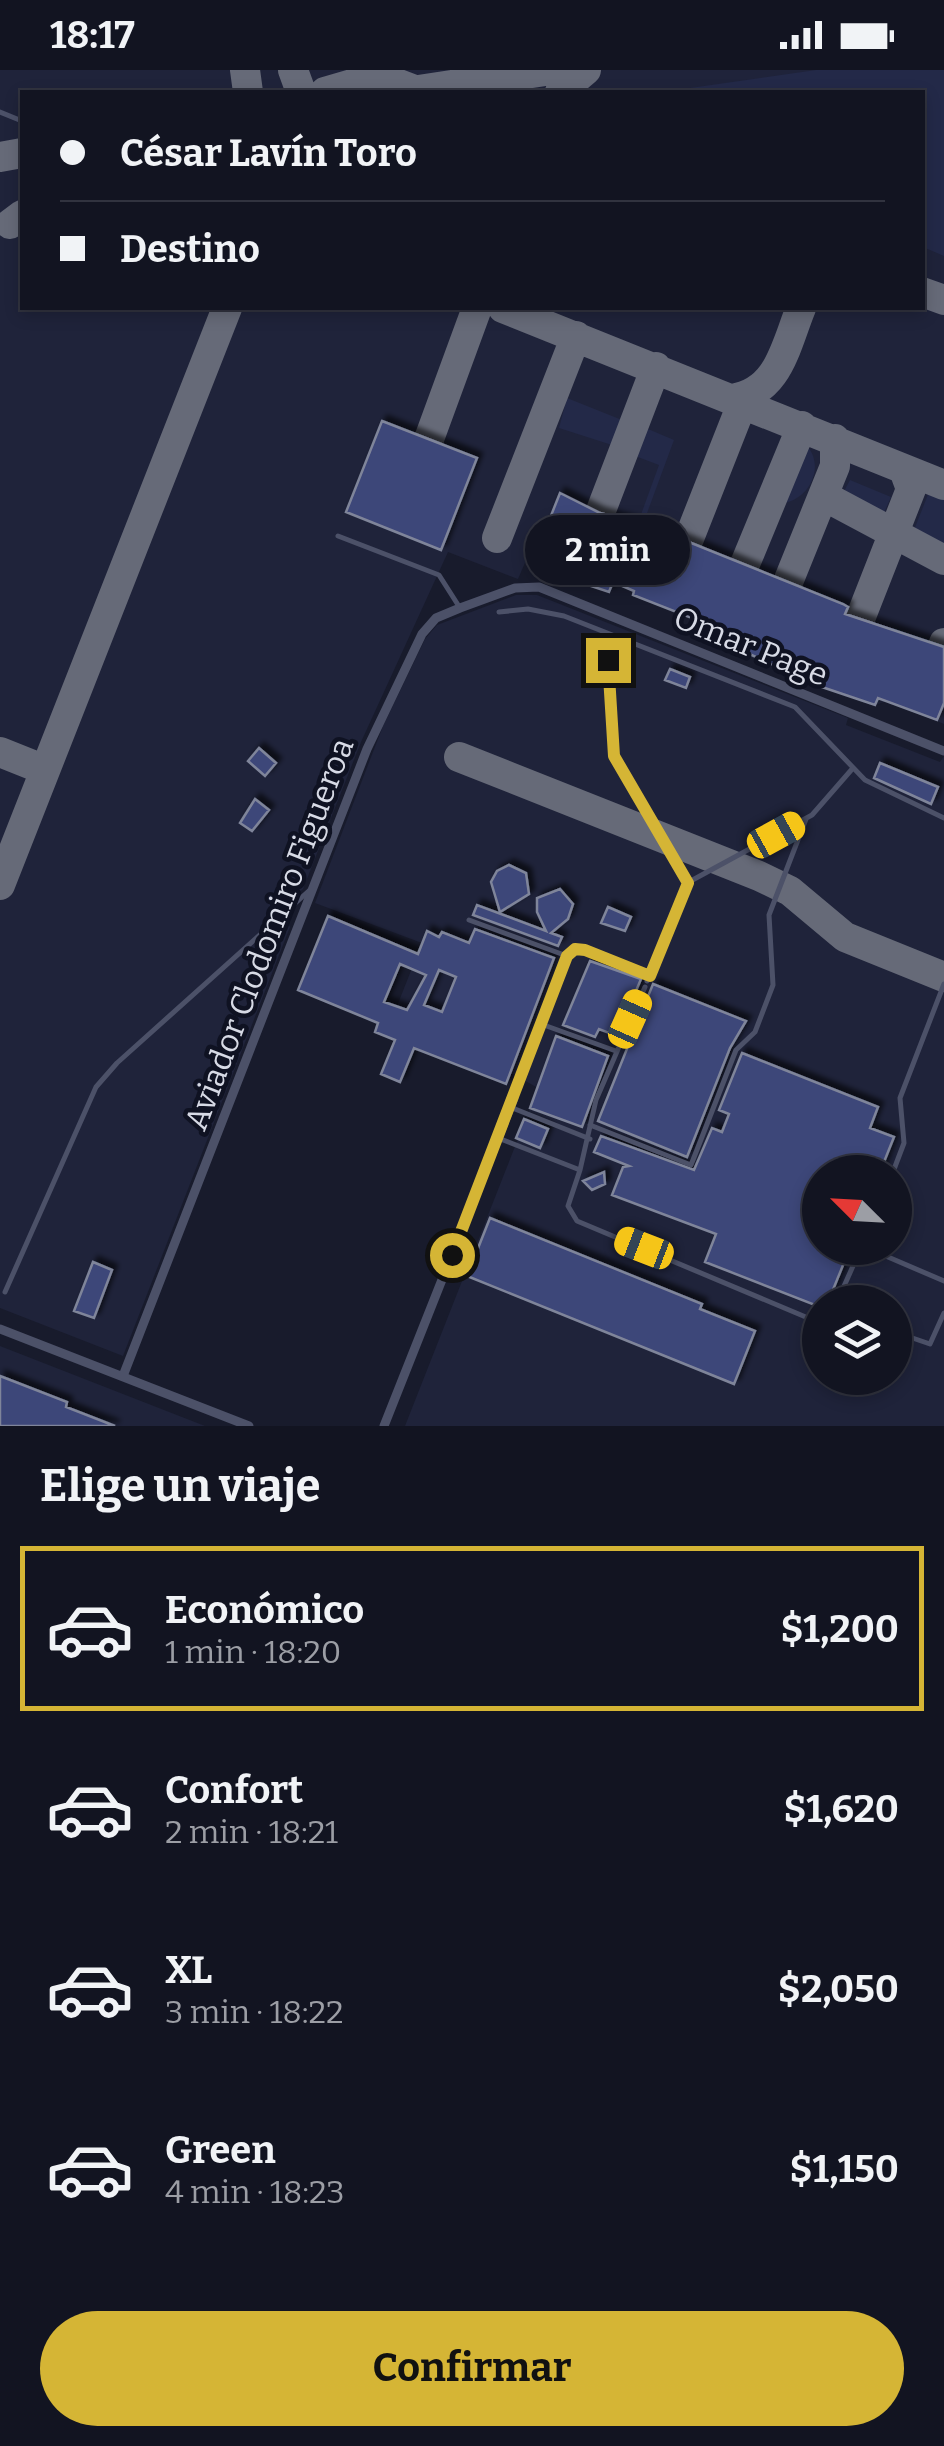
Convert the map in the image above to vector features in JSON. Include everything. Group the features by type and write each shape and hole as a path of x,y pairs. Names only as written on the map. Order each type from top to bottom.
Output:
{"street":[{"name":"Aviador Clodomiro Figueroa","path":"124,1376 367,749 422,634 436,618 460,608 515,588 539,588"},
{"name":"Omar Page","path":"539,588 944,750"},
{"path":"384,1426 512,1103"},
{"path":"0,1329 248,1426"}],"lane":[{"path":"338,536 438,576 460,608"},
{"path":"499,612 528,609 564,616 795,708 875,787 944,818"},
{"path":"608,660 614,756 688,883"},
{"path":"802,1316 577,1222 568,1206 590,1138 590,1124 616,1051 688,883 806,818 853,768"},
{"path":"590,1124 691,1165 736,1050 754,1032 773,984 769,914 806,818"},
{"path":"5,1292 96,1087 117,1063 313,887"},
{"path":"469,920 567,956"},
{"path":"590,1138 512,1103 567,956 575,949 585,950 647,982"},
{"path":"899,1155 904,1143 900,1098 944,984"},
{"path":"541,1024 616,1051"},
{"path":"498,1138 580,1170"},
{"path":"905,1265 944,1281"},
{"path":"912,1338 930,1344 944,1314"}],"shaded area":[{"path":"0,70 944,70 944,724 887,701 875,705 745,655 746,650 709,635 715,620 691,613 689,617 633,595 634,590 614,582 609,592 527,558 518,579 448,552 361,742 303,889 260,927 270,938 287,923 290,927 123,1356 0,1308"},
{"path":"816,70 944,70 944,256 925,248 925,90 676,90"},
{"path":"567,398 622,420 612,445 559,428"},
{"path":"641,426 674,440 643,524 639,520 659,465 630,454"},
{"path":"807,446 815,463 812,481 801,495 784,503"},
{"path":"850,480 891,497 883,515 842,495"},
{"path":"929,492 944,497 944,547 914,530"},
{"path":"516,595 537,595 848,718 846,725 940,762 944,756 944,1426 405,1426 538,1088 511,1073 506,1084 415,1048 400,1082 381,1074 395,1041 375,1032 386,1002 397,1006 422,943 315,903 383,726 425,639 437,625"},
{"path":"0,1346 205,1426 0,1426"}],"building":[{"path":"382,421 477,458 441,550 346,512"},
{"path":"560,493 600,513 649,526 843,604 848,607 845,614 944,647 944,703 937,720 878,698 875,705 816,685 709,635 714,622 691,613 689,617 633,595 634,591 613,582 609,592 533,561"},
{"path":"602,641 622,650 618,661 597,653"},
{"path":"670,669 690,677 686,688 665,680"},
{"path":"259,748 276,763 265,776 248,761"},
{"path":"880,763 938,787 931,804 874,778"},
{"path":"255,799 269,810 252,831 240,823"},
{"path":"509,865 526,873 529,894 500,912 491,882 497,871"},
{"path":"560,889 573,904 568,919 551,933 562,937 558,946 473,915 477,905 546,931 537,912 537,898"},
{"path":"608,907 631,917 625,931 601,923"},
{"path":"328,916 418,954 427,931 439,937 442,932 469,943 475,929 554,958 506,1084 414,1048 400,1082 381,1074 395,1040 375,1032 378,1023 298,990","holes":["400,964 426,975 407,1010 384,1002","439,970 456,977 442,1012 424,1005"]},
{"path":"590,961 641,979 617,1036 599,1029 595,1037 563,1025"},
{"path":"653,984 746,1021 730,1048 687,1157 598,1121"},
{"path":"556,1036 608,1056 582,1127 530,1108"},
{"path":"742,1053 878,1107 870,1128 894,1137 887,1155 802,1155 802,1265 843,1265 835,1285 802,1285 802,1300 705,1262 716,1234 612,1195 623,1167 629,1166 594,1152 601,1136 694,1170 712,1128 722,1132 729,1114 719,1110"},
{"path":"524,1119 548,1129 540,1148 516,1138"},
{"path":"604,1172 605,1184 592,1190 583,1181"},
{"path":"490,1218 702,1304 700,1309 755,1331 734,1384 467,1276"},
{"path":"93,1262 112,1270 94,1318 74,1311"},
{"path":"0,1376 67,1402 66,1407 115,1426 0,1426"}],"taxiway":[{"path":"245,70 248,90"},
{"path":"293,70 300,90"},
{"path":"362,70 415,90"},
{"path":"418,90 552,70"},
{"path":"562,90 586,70"},
{"path":"332,90 379,76"},
{"path":"0,157 20,153"},
{"path":"10,224 20,216"},
{"path":"925,293 944,300"},
{"path":"0,885 226,310"},
{"path":"429,439 476,310"},
{"path":"508,310 944,485"},
{"path":"732,399 748,395 770,377 785,352 800,310"},
{"path":"497,538 576,336"},
{"path":"600,513 656,367"},
{"path":"688,541 742,404"},
{"path":"745,564 802,426"},
{"path":"788,582 835,466 835,439"},
{"path":"860,619 911,489 904,470"},
{"path":"824,496 944,560"},
{"path":"0,752 45,770"},
{"path":"459,757 759,876 790,891 845,937 944,977"}],"route":[{"path":"452,1255 567,956 575,949 585,950 650,976 688,883 614,756 608,660"}]}
